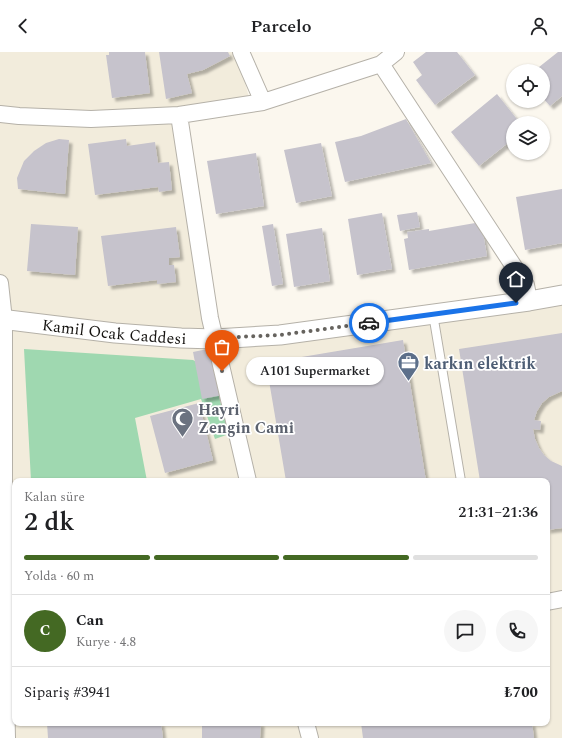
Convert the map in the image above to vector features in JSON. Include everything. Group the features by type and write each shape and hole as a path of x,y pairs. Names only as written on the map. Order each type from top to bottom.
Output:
{"street":[{"path":"241,52 263,102"},
{"path":"0,114 92,119 179,115 263,102 381,64 396,52"},
{"path":"381,64 526,285 529,301"},
{"path":"179,115 210,318 247,478"},
{"path":"0,283 10,522 7,738"},
{"name":"Kamil Ocak Caddesi","path":"2,320 115,333 181,338 215,338 280,335 529,301 562,295"},
{"path":"550,601 562,599"},
{"path":"307,726 310,738"}],"lane":[{"path":"433,314 460,478"}],"shaded area":[{"path":"0,52 237,52 252,109 175,124 217,340 562,294 562,738 0,738"}],"green space":[{"path":"24,349 193,360 212,371 229,434 215,439 201,399 135,418 146,478 31,478"}],"building":[{"path":"109,52 145,52 150,93 112,98 106,55 109,55"},
{"path":"159,52 228,52 230,56 203,70 187,74 192,93 166,99"},
{"path":"426,52 457,52 475,75 435,105 416,80 422,75 413,62"},
{"path":"558,52 562,52 562,96 550,106 550,64 543,64"},
{"path":"497,94 506,105 506,108 508,108 514,116 506,116 506,145 479,166 451,132"},
{"path":"406,119 431,163 345,182 335,142 361,136"},
{"path":"59,139 69,140 65,194 18,189 17,178 24,161 34,151 46,143"},
{"path":"126,139 127,146 155,142 158,163 169,162 172,190 159,192 158,187 95,195 88,144"},
{"path":"321,143 332,196 296,203 284,150"},
{"path":"256,153 264,206 216,214 207,161"},
{"path":"562,189 562,243 525,250 516,197"},
{"path":"417,212 420,227 400,231 397,215"},
{"path":"382,213 392,269 357,275 348,219"},
{"path":"481,222 487,256 409,270 404,239 408,238 407,232 429,229 429,231"},
{"path":"31,224 78,227 75,275 27,271"},
{"path":"273,224 283,284 272,286 262,226"},
{"path":"176,227 180,257 169,258 169,265 174,265 176,282 157,284 157,280 108,286 101,236"},
{"path":"322,228 330,281 294,287 286,234"},
{"path":"562,333 562,391 549,397 542,403 534,420 541,421 540,430 533,429 535,439 544,455 551,461 562,466 562,528 550,530 550,478 480,478 459,349"},
{"path":"403,340 426,478 285,478 266,363"},
{"path":"217,347 228,394 202,399 193,352"},
{"name":"Hayri Zengin Cami","path":"199,403 213,460 165,473 150,416"},
{"path":"47,726 161,726 163,738 48,738"},
{"path":"202,726 261,726 260,738 202,738"},
{"path":"361,726 532,726 534,738 363,738"}],"way so far":[{"path":"222,371 215,338 280,335 369,323"}],"place":[{"name":"A101 Supermarket","path":"222,371"},
{"name":"karkın elektrik","path":"408,382"},
{"name":"Hayri Zengin Cami","path":"182,438"}],"route":[{"path":"369,323 516,303"}]}
